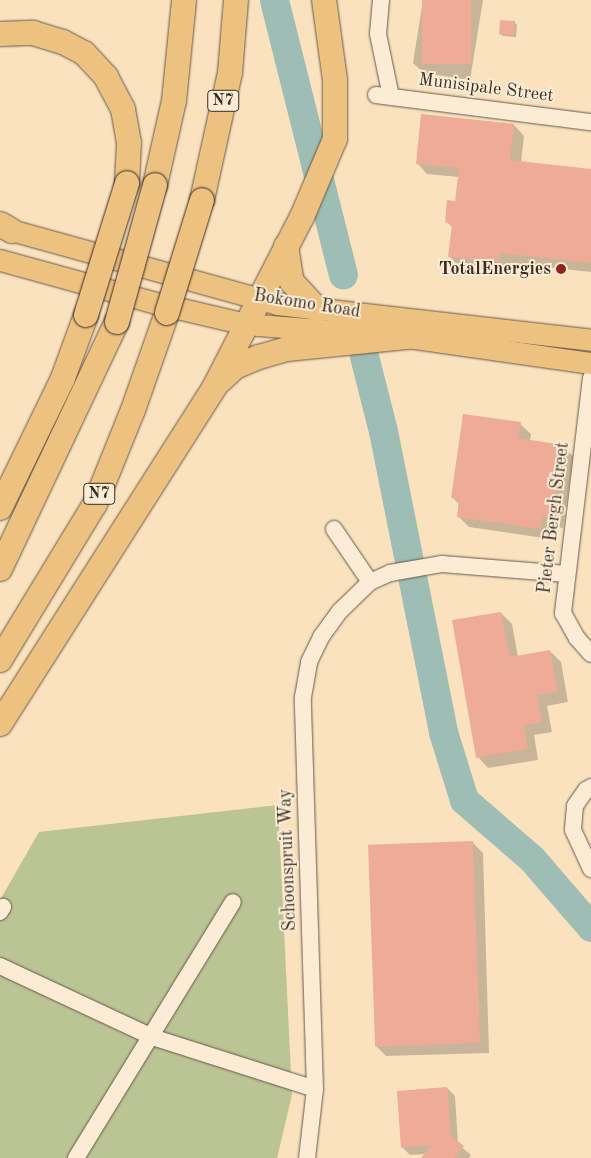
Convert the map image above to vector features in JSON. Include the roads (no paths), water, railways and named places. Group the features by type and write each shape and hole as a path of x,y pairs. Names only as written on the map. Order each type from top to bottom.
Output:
{"highway":[{"path":"0,570 117,322 155,185 174,101 184,0"},
{"name":"N7","path":"0,660 95,504 133,410 167,313 202,200 230,72 236,0"},
{"path":"0,724 215,386 258,299 302,217 335,139 335,80 324,0"},
{"path":"0,34 33,32 63,42 84,53 106,77 123,109 129,142 127,183 86,315 63,378 0,508"},
{"path":"286,246 292,282 316,309"},
{"path":"215,386 236,367 287,349 408,337"}],"main road":[{"name":"Bokomo Road","path":"4,227 258,299 316,309 591,340"},
{"name":"Bokomo Road","path":"0,260 160,304 246,324 408,337 591,363"}],"street":[{"name":"Munisipale Street","path":"381,0 378,34 384,96 591,122"},
{"name":"Pieter Bergh Street","path":"591,378 563,613 577,638 591,654"},
{"path":"334,530 370,582"},
{"name":"Schoonspruit Way","path":"307,1158 316,1089 303,697 309,662 321,637 339,612 370,582 390,574 442,564 476,565 526,572 567,574"},
{"path":"591,787 586,790 575,806 573,830 591,869"},
{"path":"76,1158 152,1037 233,902"},
{"path":"0,966 152,1037 316,1089"}],"waterway":[{"path":"274,0 343,274"},
{"path":"364,356 383,431 443,732 464,800 532,859 591,927"}],"place":[{"name":"TotalEnergies","path":"561,269"}]}
